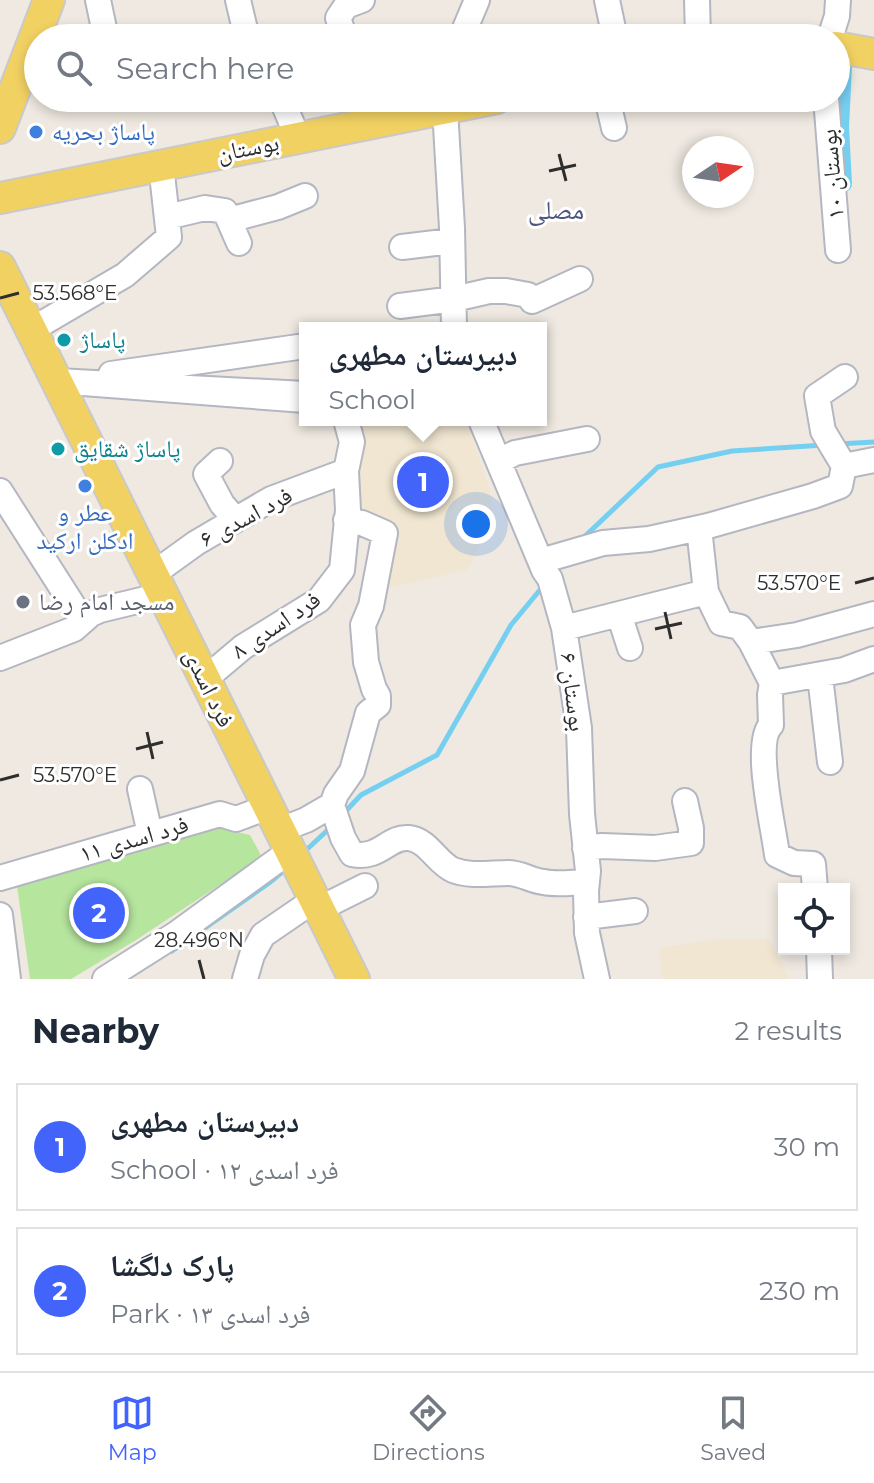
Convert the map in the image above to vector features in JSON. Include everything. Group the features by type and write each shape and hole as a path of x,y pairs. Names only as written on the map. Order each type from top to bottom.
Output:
{"main road":[{"path":"40,24 49,0"},
{"path":"850,50 874,54"},
{"path":"0,128 24,65"},
{"name":"بوستان","path":"0,198 298,138 361,112"},
{"name":"فرد اسدی","path":"0,267 354,979"}],"street":[{"path":"98,0 103,24"},
{"path":"238,0 243,24"},
{"path":"340,24 338,18 346,6 362,0"},
{"path":"467,24 477,0"},
{"path":"607,0 612,24"},
{"path":"697,0 698,24"},
{"path":"834,24 838,0"},
{"path":"287,112 298,138"},
{"path":"447,112 454,322"},
{"path":"610,112 614,128"},
{"name":"بوستان ۱۰","path":"827,112 838,250"},
{"path":"161,165 168,227"},
{"path":"229,220 305,196"},
{"path":"31,330 125,275 168,227 205,208 225,211 239,243"},
{"path":"402,247 452,241"},
{"path":"400,306 506,291 528,295 532,301 580,279"},
{"path":"57,381 299,347"},
{"path":"541,561 603,543 649,539 699,528 840,486 844,466 823,431 817,396 845,377"},
{"path":"57,381 299,405"},
{"name":"فرد اسدی ۸","path":"205,679 243,647 319,600 342,570 346,471 352,442 348,426"},
{"name":"بوستان ۶","path":"484,426 550,579 564,628 579,728 586,917 597,979"},
{"path":"499,461 515,453 587,439"},
{"path":"844,466 874,460"},
{"path":"220,461 206,474 222,504 235,519"},
{"name":"فرد اسدی ۶","path":"158,584 235,519 264,515 271,499 346,471"},
{"path":"0,491 83,621"},
{"path":"346,520 385,533 371,606 363,625 366,662 378,696 378,705 368,713 352,771 332,805 352,854 363,856 382,850 393,841 409,838 421,843 457,872 524,875 533,881 552,884 587,882"},
{"path":"699,528 706,592 721,623 740,627 751,642 772,683 771,725 766,730 764,748 768,802 777,855 794,863 813,864 815,883"},
{"path":"0,658 74,629 100,610 158,584"},
{"path":"564,628 706,592"},
{"path":"619,614 630,648"},
{"path":"751,642 797,635 874,614"},
{"path":"772,683 820,676 874,659"},
{"path":"820,676 830,762"},
{"path":"140,789 150,834"},
{"path":"585,848 655,848 691,843 685,801"},
{"path":"105,979 176,934 284,838 332,805"},
{"name":"فرد اسدی ۱۱","path":"0,878 220,814 284,838"},
{"path":"245,979 252,955 263,935 317,905 365,886"},
{"path":"586,917 635,911"},
{"path":"0,915 8,979"},
{"path":"819,955 820,979"}],"shaded area":[{"path":"358,426 468,426 490,490 493,520 467,570 391,587 385,558 396,527 361,517 358,473 361,439"},
{"path":"720,939 769,939 790,979 663,979 659,948"}],"green space":[{"path":"214,827 250,835 262,857 71,979 30,979 17,886"}],"waterway":[{"path":"842,112 844,184"},
{"path":"838,444 874,442"},
{"path":"581,540 658,467 732,451 824,445"},
{"path":"343,814 361,795 437,755 511,625 544,585"},
{"path":"303,853 331,827"},
{"path":"172,951 287,868"}],"place":[{"name":"پاساژ بحریه","path":"36,132"},
{"name":"پاساژ","path":"64,340"},
{"name":"پاساژ شقایق","path":"58,449"},
{"name":"دبیرستان مطهری","path":"423,482"},
{"name":"عطر و ادکلن ارکید","path":"85,486"},
{"name":"مسجد امام رضا","path":"23,602"},
{"name":"پارک دلگشا","path":"99,913"}],"district":[{"name":"مصلی","path":"556,210"}]}
